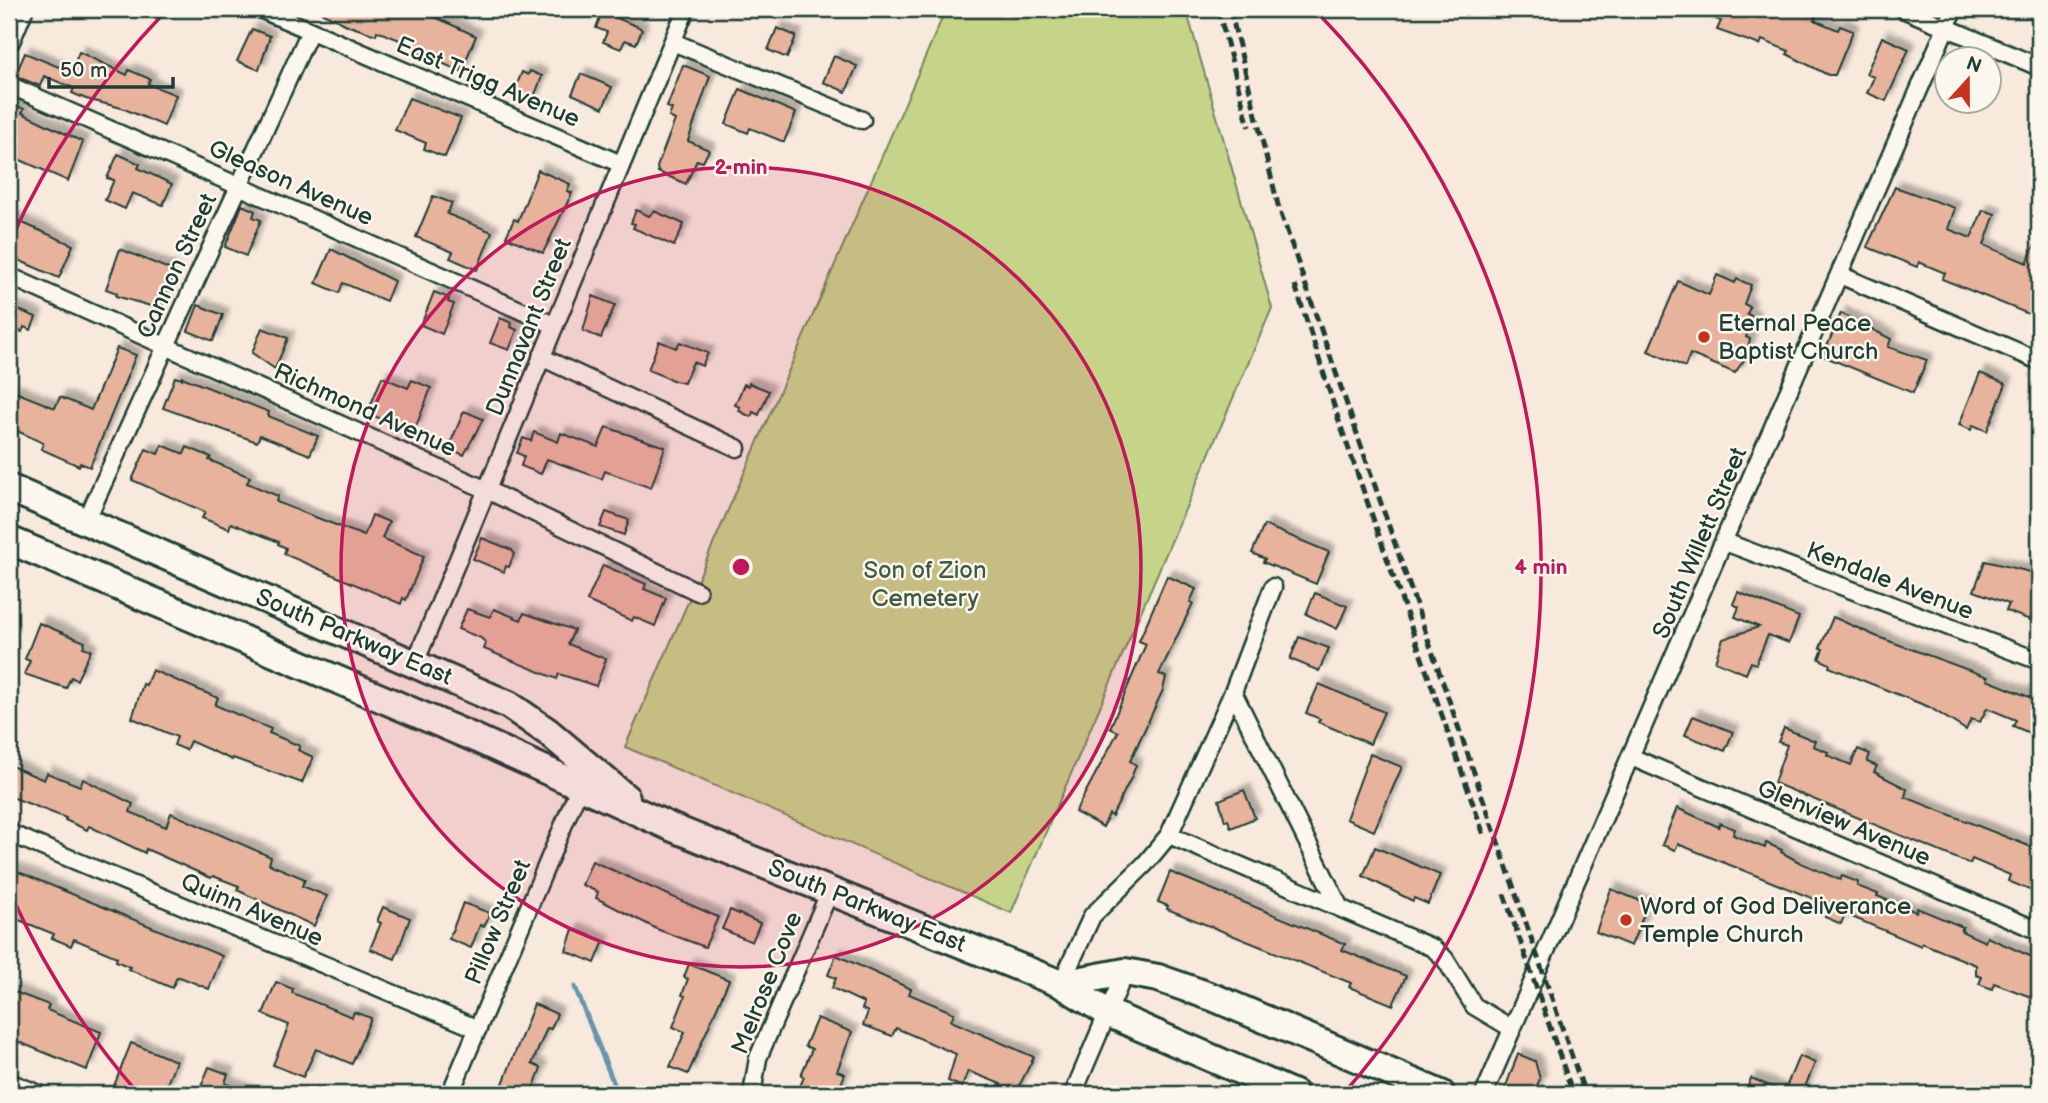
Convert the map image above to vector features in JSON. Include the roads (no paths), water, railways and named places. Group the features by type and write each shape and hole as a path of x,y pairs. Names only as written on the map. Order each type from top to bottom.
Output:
{"main road":[{"name":"South Parkway East","path":"9,488 509,705 584,777"},
{"name":"South Parkway East","path":"9,540 477,739 584,777 673,828 1060,984 1108,1013 1294,1094"},
{"path":"1060,984 1125,972 1158,978 1215,998 1441,1094"}],"street":[{"path":"9,40 22,9"},
{"name":"East Trigg Avenue","path":"260,9 621,164"},
{"name":"Dunnavant Street","path":"415,663 686,9"},
{"path":"1902,9 2039,67"},
{"name":"South Willett Street","path":"1484,1094 1954,9"},
{"name":"Cannon Street","path":"86,521 310,31"},
{"path":"673,43 862,120"},
{"name":"Gleason Avenue","path":"9,85 554,325"},
{"path":"1840,275 2039,361"},
{"name":"Richmond Avenue","path":"9,276 487,490 698,592"},
{"path":"541,357 737,448"},
{"name":"Kendale Avenue","path":"1725,542 2039,661"},
{"path":"1060,984 1092,916 1145,864 1169,835 1233,692 1273,587"},
{"path":"1233,692 1339,906"},
{"name":"Glenview Avenue","path":"1631,757 2039,931"},
{"name":"Pillow Street","path":"450,1094 584,777"},
{"name":"Quinn Avenue","path":"9,833 478,1029"},
{"path":"1169,835 1433,948 1445,960 1474,1006 1511,1028"},
{"name":"Melrose Cove","path":"752,1094 758,1058 830,891"},
{"path":"1073,1094 1125,972"},
{"path":"9,1082 39,1094"}],"waterway":[{"path":"575,987 618,1094"}],"railway":[{"path":"1218,9 1249,127"},
{"path":"1230,9 1278,205 1585,1094"},
{"path":"1295,285 1340,424 1485,838"},
{"path":"1504,894 1573,1094"}],"place":[{"name":"Eternal Peace Baptist Church","path":"1704,337"},
{"name":"Word of God Deliverance Temple Church","path":"1626,920"}],"park label":[{"name":"Son of Zion Cemetery","path":"925,584"}]}
